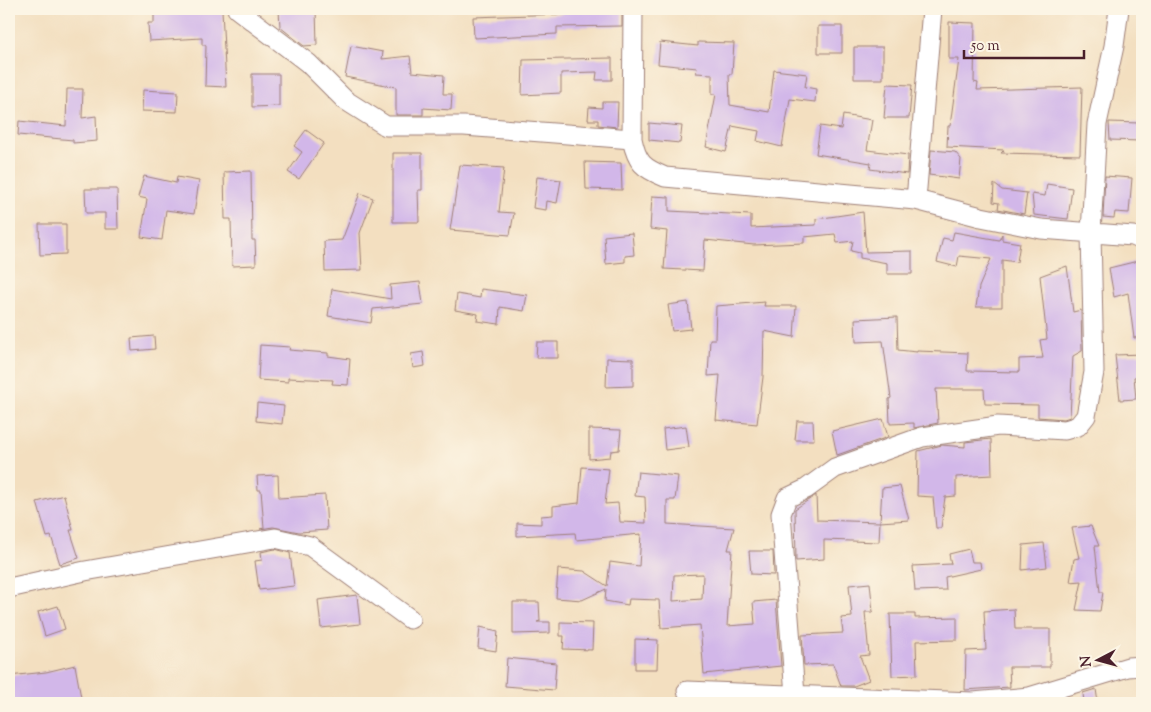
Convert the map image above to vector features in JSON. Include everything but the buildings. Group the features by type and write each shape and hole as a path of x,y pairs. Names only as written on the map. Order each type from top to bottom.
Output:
{"street":[{"path":"237,9 308,64 344,100 386,126 464,126 632,139"},
{"path":"633,9 632,139 635,155 646,169 665,177 916,200 1032,228 1133,236 1142,240"},
{"path":"916,200 932,9"},
{"path":"795,695 781,514 787,498 806,489 835,468 922,437 998,426 1065,430 1078,426 1086,416 1094,372 1091,233 1097,124 1114,46 1119,9"},
{"path":"9,588 86,571 275,538 310,546 410,619"},
{"path":"687,691 973,703 1029,697 1128,667 1142,666"}]}
